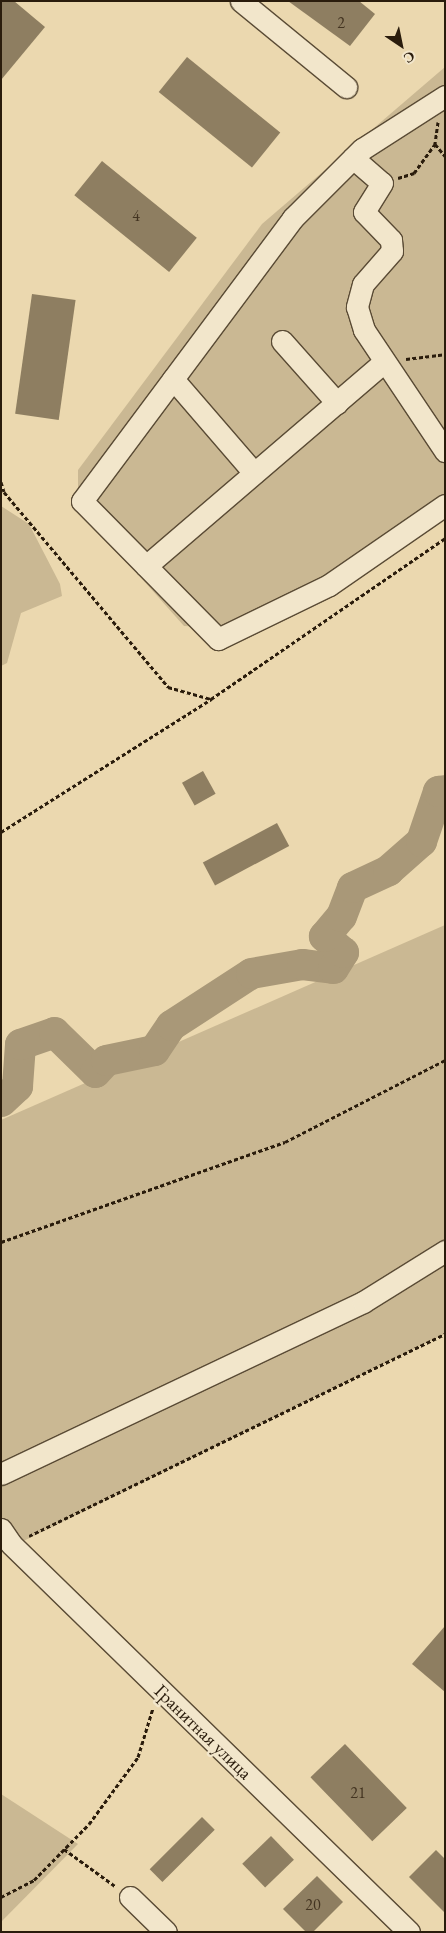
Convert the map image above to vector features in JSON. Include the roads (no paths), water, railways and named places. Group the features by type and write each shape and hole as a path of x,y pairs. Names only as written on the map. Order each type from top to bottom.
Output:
{"street":[{"path":"241,1 346,86"},
{"path":"442,98 353,158 293,218 82,501 218,639 329,585 445,505"},
{"path":"353,158 382,183 364,212 391,240 392,251 363,284 357,307 364,330 445,451"},
{"path":"282,342 337,403"},
{"path":"146,566 384,362"},
{"path":"173,379 254,473"},
{"path":"1,1474 363,1302 445,1251"},
{"name":"Гранитная улица","path":"6,1537 409,1932"},
{"path":"130,1897 166,1932"}],"waterway":[{"path":"1,1101 17,1086 20,1044 54,1032 95,1072 106,1060 154,1050 171,1025 251,973 302,964 333,968 343,952 324,936 341,916 352,887 388,870 421,841 438,791 445,790"}]}
